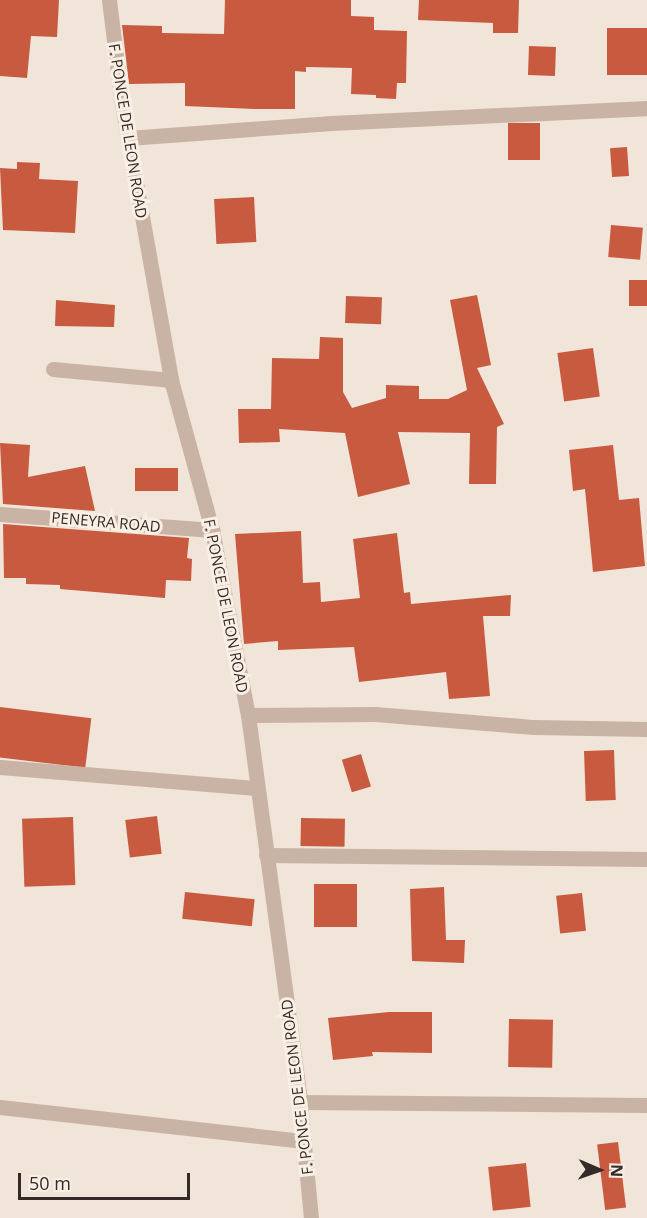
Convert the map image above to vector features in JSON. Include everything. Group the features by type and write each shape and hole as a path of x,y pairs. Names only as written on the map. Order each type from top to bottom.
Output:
{"street":[{"name":"F. PONCE DE LEON ROAD","path":"109,0 128,138 171,380 212,530 248,715 300,1102 312,1218"},
{"path":"128,138 331,123 647,108"},
{"path":"53,369 171,380"},
{"name":"PENEYRA ROAD","path":"0,514 212,530"},
{"path":"248,715 375,714 534,727 647,729"},
{"path":"0,767 256,788"},
{"path":"266,855 647,860"},
{"path":"300,1102 647,1105"},
{"path":"0,1107 304,1141"}],"building":[{"path":"0,0 59,0 57,37 31,36 27,78 0,76"},
{"path":"225,0 351,0 351,16 374,17 374,30 407,31 406,83 397,83 396,99 351,94 352,68 306,67 306,72 295,71 295,109 185,106 185,83 129,84 122,25 162,26 162,33 224,34"},
{"path":"419,0 519,0 518,33 493,33 493,23 418,20"},
{"path":"607,28 647,28 647,75 607,75"},
{"path":"529,46 556,47 555,76 528,75"},
{"path":"508,123 540,123 540,160 508,160"},
{"path":"627,147 629,176 612,177 610,148"},
{"path":"17,162 40,163 39,179 78,181 75,233 3,230 0,168 17,169"},
{"path":"254,197 256,242 216,244 214,199"},
{"path":"611,225 643,228 640,260 608,257"},
{"path":"629,280 647,280 647,306 629,306"},
{"path":"477,295 491,365 477,368 504,424 497,427 496,484 469,484 470,433 398,432 410,484 358,497 345,433 279,429 280,442 239,443 238,409 271,409 272,358 319,359 320,337 343,338 343,392 352,408 386,398 386,385 419,386 419,399 448,399 467,390 450,300"},
{"path":"346,296 382,297 381,324 345,323"},
{"path":"56,300 115,305 114,327 55,326"},
{"path":"593,348 600,397 564,402 557,353"},
{"path":"0,443 30,445 28,477 85,466 95,511 3,504"},
{"path":"613,445 619,500 639,498 645,566 593,572 585,489 573,491 569,450"},
{"path":"135,468 178,468 178,491 135,491"},
{"path":"3,524 189,538 187,558 192,559 191,581 166,580 165,598 60,589 60,585 26,584 26,578 4,578"},
{"path":"301,531 303,583 320,582 321,602 360,598 353,539 397,533 404,593 410,592 411,604 511,595 510,616 483,616 490,696 449,699 446,672 359,682 354,647 278,650 278,641 244,644 235,534"},
{"path":"0,707 91,718 85,768 0,757"},
{"path":"614,750 616,800 586,801 584,751"},
{"path":"361,754 371,787 352,792 342,760"},
{"path":"157,816 162,854 130,858 125,820"},
{"path":"73,817 75,885 24,887 22,819"},
{"path":"301,818 345,819 345,847 301,846"},
{"path":"314,884 357,884 357,927 314,927"},
{"path":"444,887 446,940 465,940 464,963 412,961 410,889"},
{"path":"185,892 255,899 252,926 182,919"},
{"path":"582,893 586,931 560,934 556,896"},
{"path":"389,1012 432,1012 432,1053 372,1052 373,1056 333,1060 328,1018"},
{"path":"509,1019 553,1020 552,1068 508,1067"},
{"path":"618,1142 626,1208 605,1210 597,1145"},
{"path":"526,1163 531,1207 493,1211 488,1167"}]}
